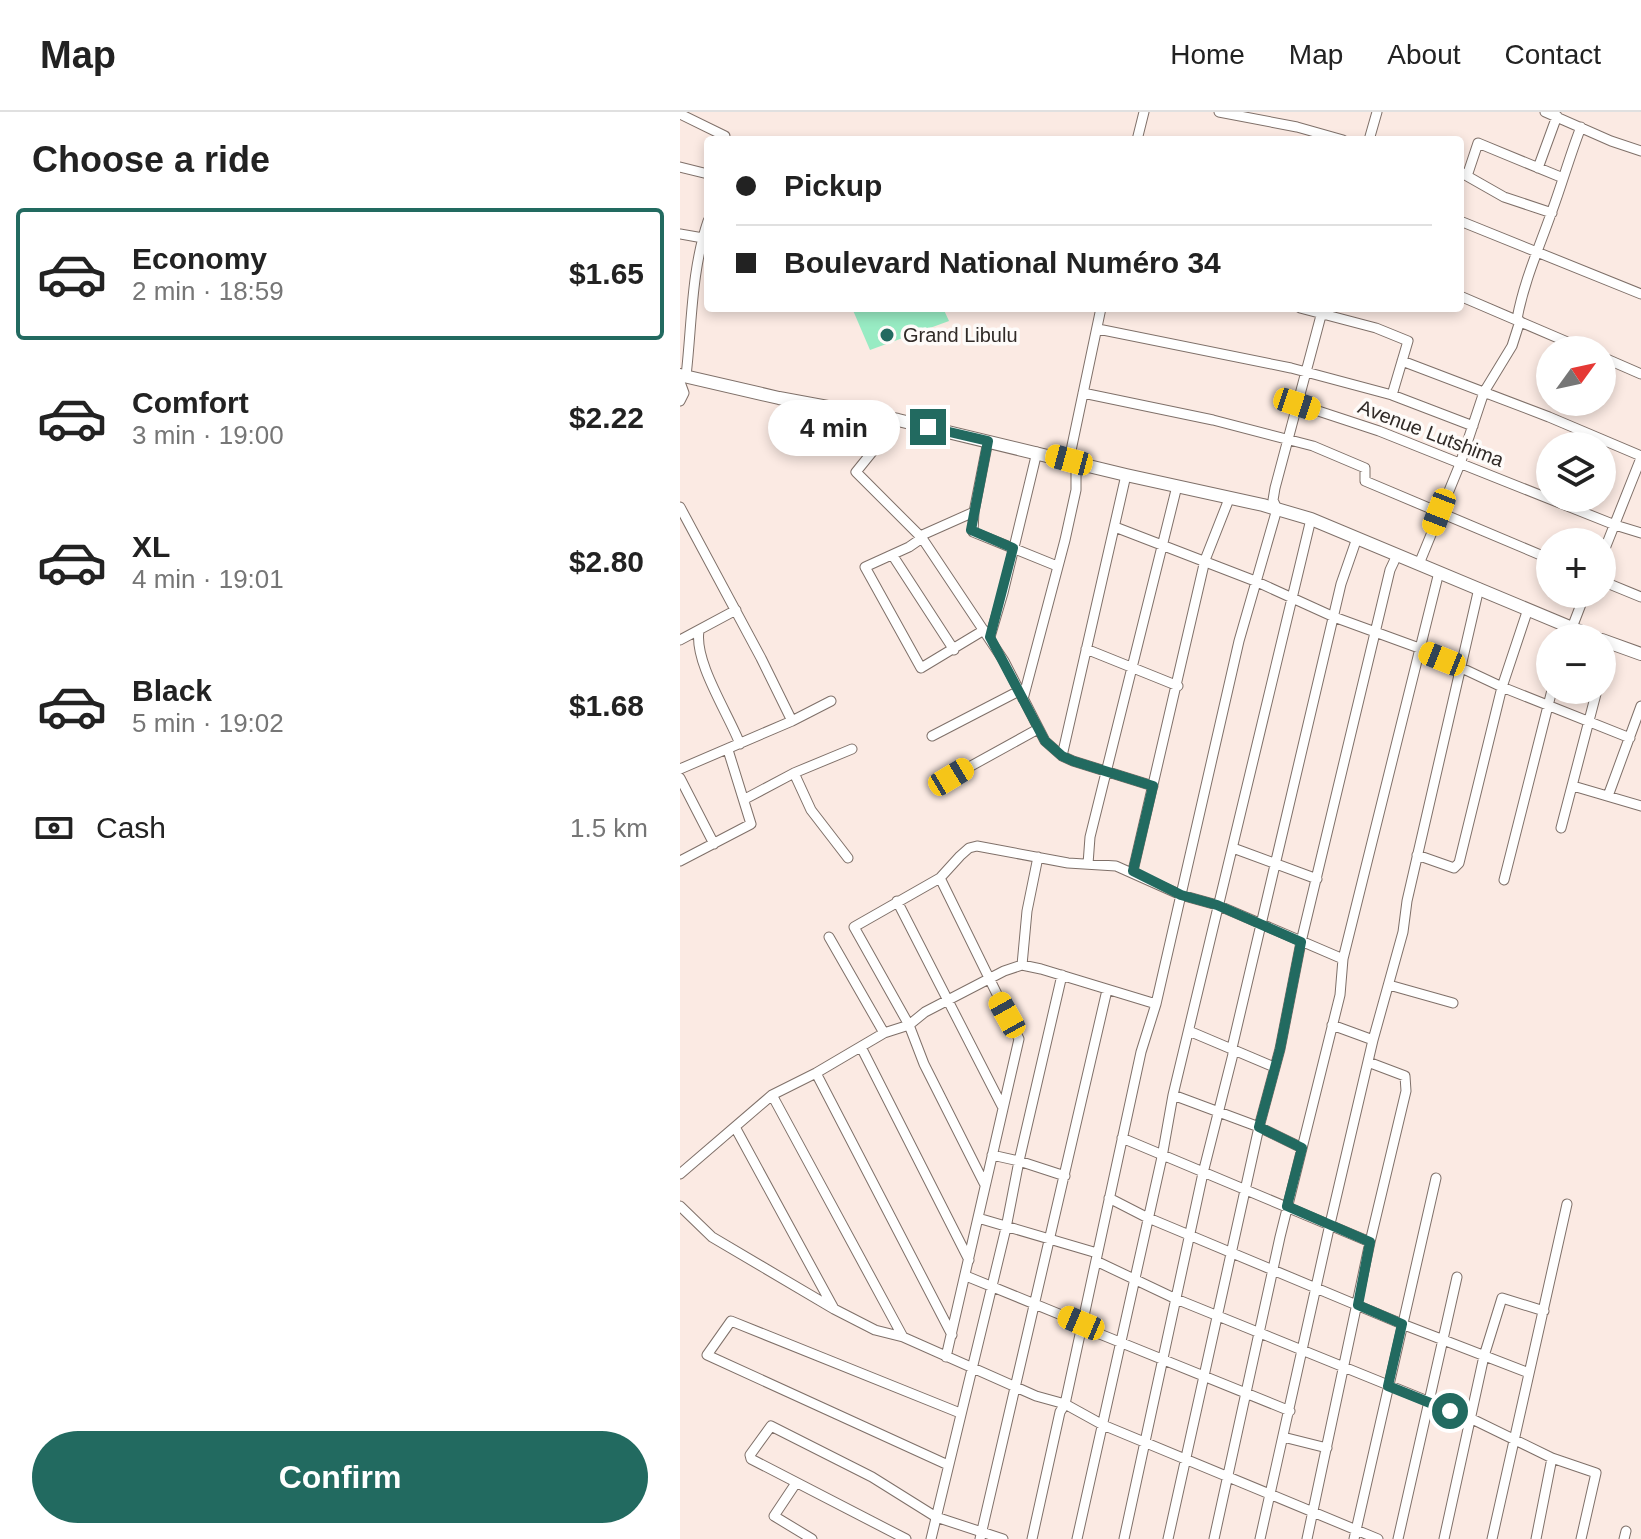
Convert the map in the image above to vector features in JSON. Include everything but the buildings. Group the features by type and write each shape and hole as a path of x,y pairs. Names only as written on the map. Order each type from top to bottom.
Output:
{"main road":[{"path":"682,378 898,420 1277,509 1311,519 1479,588 1555,624"},
{"path":"1616,645 1641,654"}],"street":[{"path":"1138,136 1144,112"},
{"path":"1219,112 1329,136"},
{"path":"1370,136 1377,112"},
{"path":"1545,112 1641,151"},
{"path":"680,114 725,136"},
{"path":"1538,168 1557,116"},
{"path":"1419,564 1460,464 1484,392 1512,346 1523,288 1581,127"},
{"path":"1464,172 1478,143 1563,178"},
{"path":"680,167 704,173"},
{"path":"1464,175 1504,197 1552,213"},
{"path":"1464,223 1641,294"},
{"path":"680,234 703,238"},
{"path":"680,401 684,393 682,378 691,305 703,270 704,235"},
{"path":"1464,298 1555,336"},
{"path":"680,303 691,305"},
{"path":"932,736 1021,695 1076,490 1073,461 1083,393 1100,312"},
{"path":"1032,1539 1239,641 1277,509 1273,500 1275,488 1322,312"},
{"path":"1325,312 1408,341 1392,395"},
{"path":"1098,329 1216,352 1392,395 1473,426"},
{"path":"1402,361 1641,457 1614,528"},
{"path":"1616,363 1641,374"},
{"path":"1083,393 1213,420 1313,446 1365,468 1365,481 1536,553"},
{"name":"Avenue Lutshima","path":"1297,404 1379,431 1641,533"},
{"path":"898,420 856,472 921,537 987,634 1045,741 1062,756 1153,786"},
{"path":"988,441 973,532 1057,566"},
{"path":"974,512 921,537 893,556 865,567 921,668 987,634 1037,452"},
{"path":"1062,756 1126,475"},
{"path":"1088,864 1090,837 1177,486"},
{"path":"1133,871 1205,560 1229,499"},
{"path":"680,507 684,527 736,610 792,721"},
{"path":"1077,1539 1173,1095 1311,519"},
{"path":"1115,527 1205,560 1334,617 1419,648 1536,700"},
{"path":"1124,1539 1217,1112 1334,617 1357,538"},
{"path":"1168,1539 1301,942 1390,570 1397,555"},
{"path":"893,556 954,650"},
{"path":"1214,1539 1272,1270 1340,995 1343,959 1439,572"},
{"path":"1616,587 1641,597"},
{"path":"1260,1539 1315,1288 1373,1040 1389,985 1479,588"},
{"path":"1417,855 1454,868 1459,863 1502,687 1528,609"},
{"path":"680,640 736,610"},
{"path":"699,631 697,644 705,668 740,744"},
{"path":"1086,649 1178,686"},
{"path":"680,769 831,701"},
{"path":"1504,880 1548,704 1630,738"},
{"path":"1561,828 1593,704"},
{"path":"1608,796 1641,706"},
{"path":"951,777 1038,729"},
{"path":"745,799 794,773 852,749"},
{"path":"680,861 751,824 728,750"},
{"path":"794,773 811,810 848,858"},
{"path":"680,778 714,844"},
{"path":"1573,786 1641,806"},
{"path":"984,1183 924,1064 909,1025 854,927 940,878 969,848 977,846 1133,871 1181,895 1217,905 1343,959"},
{"path":"1233,848 1317,879"},
{"path":"1022,965 1027,911 1038,857"},
{"path":"940,878 1019,1039 946,1357"},
{"path":"897,901 1002,1106"},
{"path":"829,937 884,1033"},
{"path":"680,1174 772,1095 884,1033 909,1025 925,1012 1022,965 1156,1004"},
{"path":"931,1539 993,1285 1062,975"},
{"path":"1389,985 1453,1003"},
{"path":"981,1536 1107,990"},
{"path":"1332,1025 1373,1040"},
{"path":"1189,1031 1274,1067"},
{"path":"861,1047 969,1260"},
{"path":"1307,1539 1407,1079 1400,1072 1368,1062"},
{"path":"816,1073 952,1335"},
{"path":"772,1095 903,1337"},
{"path":"1173,1095 1259,1127 1302,1148"},
{"path":"735,1127 834,1309"},
{"path":"1122,1138 1370,1242"},
{"path":"992,1155 1065,1176"},
{"path":"1355,1534 1436,1178"},
{"path":"1109,1198 1231,1253 1529,1373"},
{"path":"1492,1539 1567,1204"},
{"path":"680,1206 712,1237 875,1330 903,1337 1036,1396 1065,1404 1103,1425 1229,1476 1355,1534 1378,1539"},
{"path":"978,1218 1096,1257 1176,1299 1472,1419 1552,1458 1596,1473 1581,1539"},
{"path":"966,1276 1290,1411"},
{"path":"1398,1539 1457,1277"},
{"path":"1444,1539 1484,1356 1502,1298 1544,1311"},
{"path":"948,1465 707,1355 731,1321 960,1413"},
{"path":"906,1539 749,1457 771,1426 872,1477 936,1517 981,1536 1003,1539"},
{"path":"1283,1437 1327,1448"},
{"path":"1536,1539 1552,1458"},
{"path":"796,1483 774,1516 812,1539"}],"green space":[{"name":"Grand Libulu","path":"854,312 945,312 949,321 870,350"}],"place":[{"name":"Grand Libulu","path":"887,335"}],"route":[{"path":"928,427 988,441 971,530 1013,548 990,637 1045,741 1052,749 1073,761 1153,786 1133,871 1181,895 1217,905 1301,942 1280,1049 1259,1127 1302,1148 1287,1206 1370,1242 1358,1305 1402,1324 1388,1386 1450,1411"}]}
